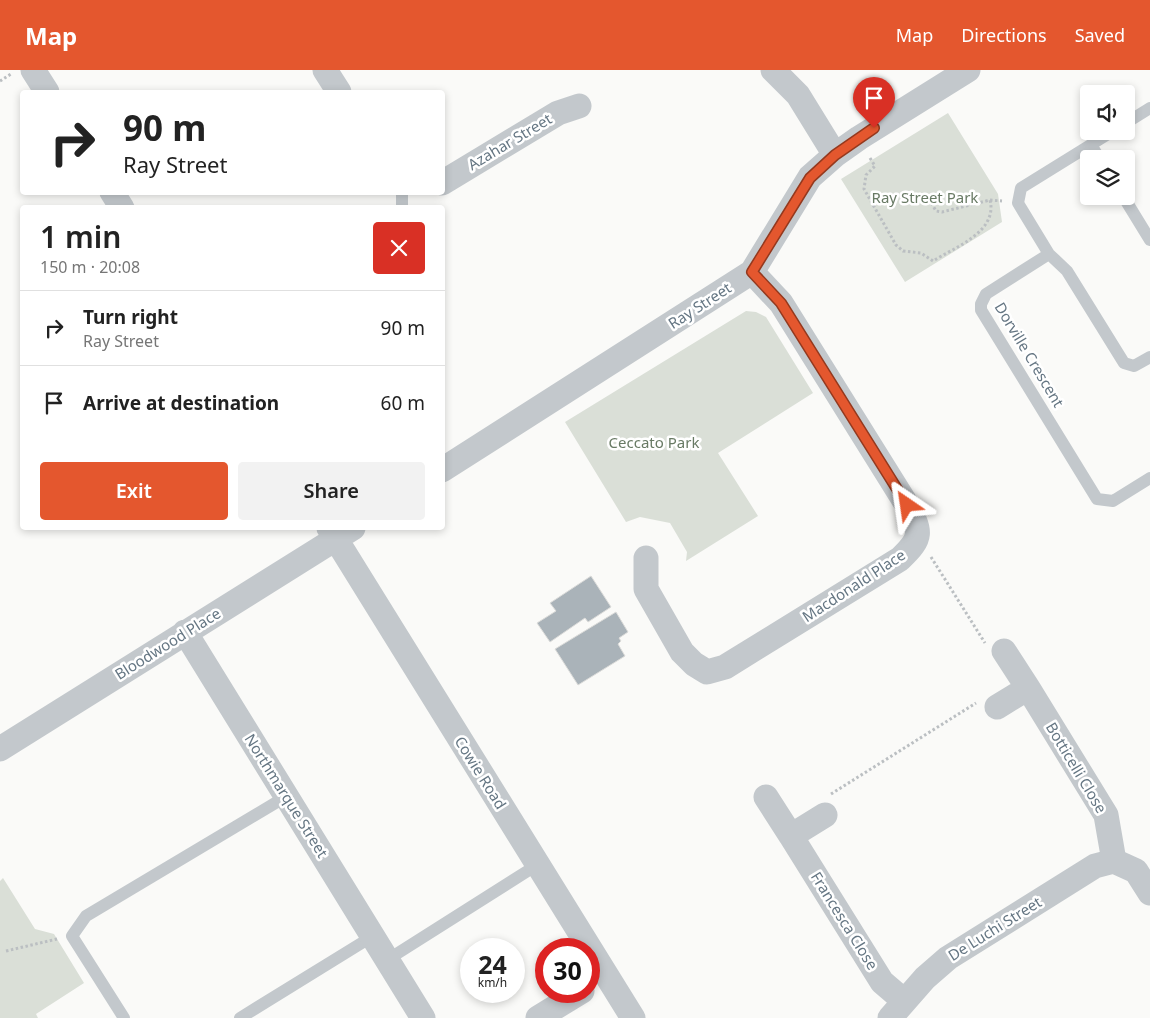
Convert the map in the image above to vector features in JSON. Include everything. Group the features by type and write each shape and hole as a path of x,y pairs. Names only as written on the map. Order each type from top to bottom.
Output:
{"street":[{"path":"325,70 338,90"},
{"path":"773,70 798,95 835,155"},
{"name":"Ray Street","path":"445,468 752,272 810,178 835,155 859,138 968,70"},
{"path":"22,72 44,90"},
{"name":"Azahar Street","path":"445,182 558,113 579,106"},
{"name":"Macdonald Place","path":"646,558 646,589 682,652 694,664 707,672 725,667 900,559 915,545 919,527 907,505 781,303 752,272"},
{"name":"Bloodwood Place","path":"0,748 185,632 339,531"},
{"name":"Cowie Road","path":"339,531 536,865 575,938"},
{"name":"Northmarque Street","path":"185,632 423,1018"},
{"name":"Botticelli Close","path":"996,651 1028,688 1106,815 1114,861"},
{"path":"990,703 1028,688"},
{"name":"Francesca Close","path":"766,797 897,1009"},
{"path":"791,836 825,815"},
{"path":"1114,861 1136,871 1150,893"},
{"name":"De Luchi Street","path":"897,1009 948,958 1095,866 1114,861"},
{"name":"Cowie Road","path":"600,983 633,1018"},
{"path":"538,1018 562,1003"}],"lane":[{"path":"1135,117 1150,108"},
{"path":"1100,140 1021,188 1018,203 1050,254 1067,271 1124,363 1134,366 1150,357"},
{"path":"1092,145 1095,150"},
{"path":"1129,205 1150,240"},
{"name":"Dorville Crescent","path":"1050,254 986,294 981,304 981,310 1097,499 1113,501 1150,478"},
{"path":"124,1018 72,936 86,916 287,796"},
{"path":"387,960 536,865"},
{"path":"240,1018 373,936"}],"path":[{"path":"0,81 22,72"},
{"path":"859,138 875,166 866,175 864,189 896,245 903,251 915,251 933,261 977,235 991,216 990,200 942,212 936,211 932,204"},
{"path":"915,545 926,550 986,644 996,651"},
{"path":"825,815 817,803 990,703"},
{"path":"6,950 72,936"}],"green space":[{"name":"Ray Street Park","path":"948,113 998,194 1002,222 905,282 841,179"},
{"name":"Ceccato Park","path":"746,311 756,312 766,317 813,393 718,453 758,516 686,561 687,552 670,523 640,517 626,522 565,422"},
{"path":"3,878 35,929 54,934 84,983 36,1014 38,1018 0,1018 0,881"}],"building":[{"path":"591,576 611,607 588,622 585,618 550,642 537,623 556,611 550,603"},
{"path":"616,612 628,632 619,638 621,641 618,644 625,656 578,685 555,649"}],"route":[{"path":"874,128 835,155 810,178 752,272 781,303 907,505"}]}
